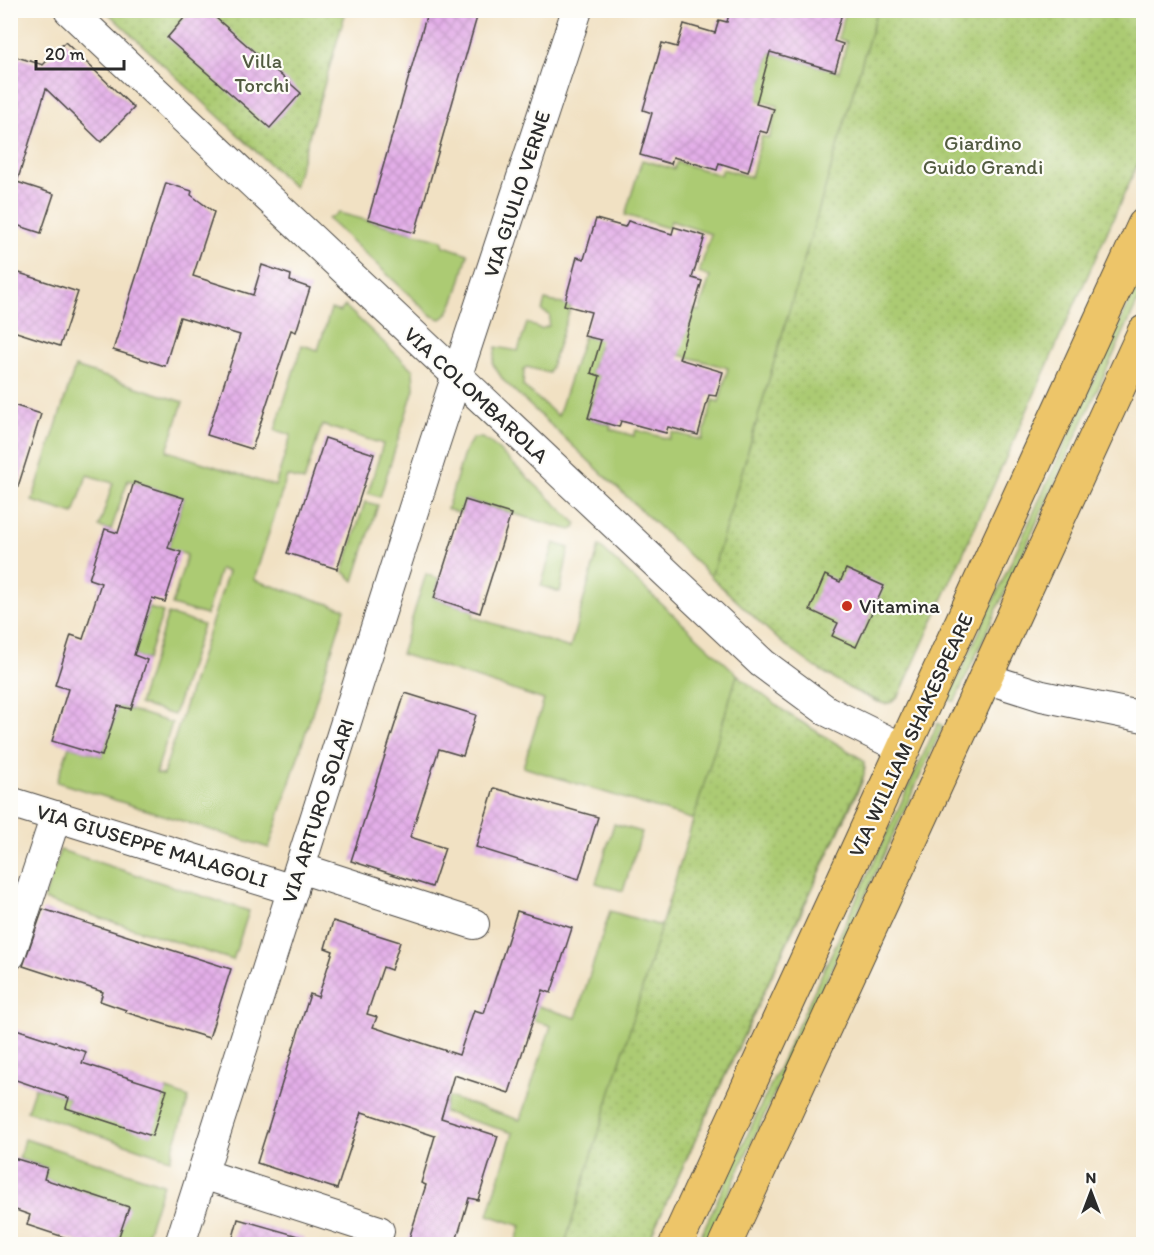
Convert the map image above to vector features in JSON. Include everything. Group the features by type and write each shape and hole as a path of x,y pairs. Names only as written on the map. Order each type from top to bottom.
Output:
{"main road":[{"name":"VIA WILLIAM SHAKESPEARE","path":"676,1245 1143,225"},
{"name":"VIA WILLIAM SHAKESPEARE","path":"725,1245 1143,332"}],"street":[{"name":"VIA COLOMBAROLA","path":"69,10 768,669 827,711 904,749"},
{"name":"VIA GIULIO VERNE","path":"457,378 577,10"},
{"name":"VIA ARTURO SOLARI","path":"180,1245 457,378"},
{"path":"985,678 1042,696 1143,717"},
{"name":"VIA GIUSEPPE MALAGOLI","path":"10,802 56,816 474,924"},
{"path":"10,955 56,816"},
{"path":"202,1174 379,1231"}],"green space":[{"name":"Villa Torchi","path":"106,11 346,11 294,187"},
{"name":"Giardino Guido Grandi","path":"846,11 1082,11 900,694 892,702 885,704 849,688 781,642 503,380 493,364 496,347 518,351 527,323 541,329 549,326 550,315 542,311 545,300 571,306 549,373 527,367 524,369 523,386 558,416 584,336 596,339 603,316 664,363 599,345 591,373 600,376 588,418 611,425 610,429 634,436 636,430 669,439 672,432 702,440 713,400 719,402 728,368 680,355 632,291 699,311 710,277 699,273 711,234 671,221 668,228 625,215 642,160 674,169 677,162 720,175 722,169 751,177 762,136 769,138 778,106 729,92 762,82 770,52 839,72 847,42 838,38"},
{"name":"Giardino Guido Grandi","path":"877,11 1143,11 1143,152 900,694 892,702 885,704 849,688 815,667 781,642 711,577"},
{"path":"339,213 442,240 444,246 468,254 454,300 446,315 441,319 432,316 328,219"},
{"path":"1143,273 1143,290 955,701 951,701 949,698"},
{"path":"345,306 413,370 414,389 380,497 368,493 383,444 322,425 304,481 287,476 254,580 345,609 269,848 57,782 69,746 102,756 118,706 172,723 156,773 163,775 228,572 220,569 206,615 172,605 187,555 168,548 184,498 128,480 111,530 99,527 113,483 87,475 74,514 32,501 75,367 183,402 167,451 275,486 291,435 275,430 302,345 318,350 331,309 340,312"},
{"path":"473,438 482,438 491,443 576,523 575,528 571,530 465,500 461,514 447,509 465,450"},
{"path":"365,502 378,505 354,581 343,571"},
{"path":"554,543 569,548 560,592 541,586"},
{"path":"599,546 750,686 788,714 860,758 865,768 862,782 647,1244 515,1244 521,1226 488,1215 513,1133 443,1112 448,1097 520,1120 551,1026 495,1007 500,994 576,1018 610,911 661,926 694,820 523,767 544,700 401,654 426,574 440,579 434,598 474,611 473,617 570,648"},
{"path":"149,608 163,612 147,660 134,655"},
{"path":"168,614 203,625 174,715 139,704"},
{"path":"737,675 788,714 860,758 864,762 864,775 647,1244 565,1244"},
{"path":"938,723 943,726 705,1244 697,1244"},
{"path":"614,824 642,832 623,891 596,883"},
{"path":"60,850 249,911 233,960 44,900"},
{"path":"35,1087 69,1098 66,1108 167,1090 189,1098 170,1159 27,1111"},
{"path":"25,1139 163,1184 144,1244 116,1244 128,1207 44,1179 47,1168 19,1159"}],"building":[{"path":"191,10 207,10 301,93 270,128 167,38"},
{"path":"428,10 479,10 415,233 368,219"},
{"path":"730,10 843,10 834,41 843,44 835,71 770,52 756,104 774,109 767,133 760,131 748,172 719,163 717,170 673,157 671,164 640,155 652,113 643,110 662,43 677,47 684,24 715,33 719,20 727,22"},
{"path":"65,42 134,108 101,142 46,89 17,182 54,194 41,233 10,223 10,55 43,65"},
{"path":"166,183 192,191 191,195 214,212 193,276 253,295 262,265 291,275 290,281 310,288 296,332 291,330 252,449 207,435 240,335 180,317 165,366 113,350"},
{"path":"596,219 625,227 628,221 672,234 674,227 705,236 692,278 702,281 679,359 723,372 716,396 709,395 698,435 668,427 666,433 621,421 619,427 588,418 600,376 591,373 601,340 584,336 591,312 564,305 577,257 584,259"},
{"path":"10,270 78,292 60,346 10,330"},
{"path":"10,404 41,414 16,493 10,492"},
{"path":"325,438 374,454 337,569 287,553"},
{"path":"134,482 184,498 168,548 181,552 165,602 152,598 134,655 147,660 131,709 118,706 102,756 52,741 68,689 55,685 71,635 83,639 101,583 89,579 105,529 118,533"},
{"path":"465,500 511,514 480,613 434,598"},
{"path":"846,569 884,586 856,647 832,636 838,623 810,610 825,575 840,582"},
{"path":"405,693 476,715 463,756 439,749 410,837 445,848 432,887 351,861"},
{"path":"494,788 598,817 579,879 476,847"},
{"path":"43,909 231,969 209,1038 125,1012 126,1010 100,1001 103,992 23,966"},
{"path":"517,911 572,928 551,993 543,990 509,1093 454,1075 441,1118 498,1136 478,1200 469,1198 455,1245 407,1245 426,1185 421,1183 435,1136 362,1112 337,1189 257,1163 310,994 318,997 333,951 325,948 333,921 400,942 391,970 383,967 367,1014 377,1017 373,1027 459,1055 474,1010 484,1013"},
{"path":"10,1027 86,1052 82,1063 167,1090 152,1136 66,1108 69,1098 10,1078"},
{"path":"10,1157 47,1168 44,1179 129,1207 116,1245 88,1245 27,1225 30,1215 10,1208"},
{"path":"238,1219 305,1238 304,1245 231,1245"}],"place":[{"name":"Vitamina","path":"847,606"}]}
